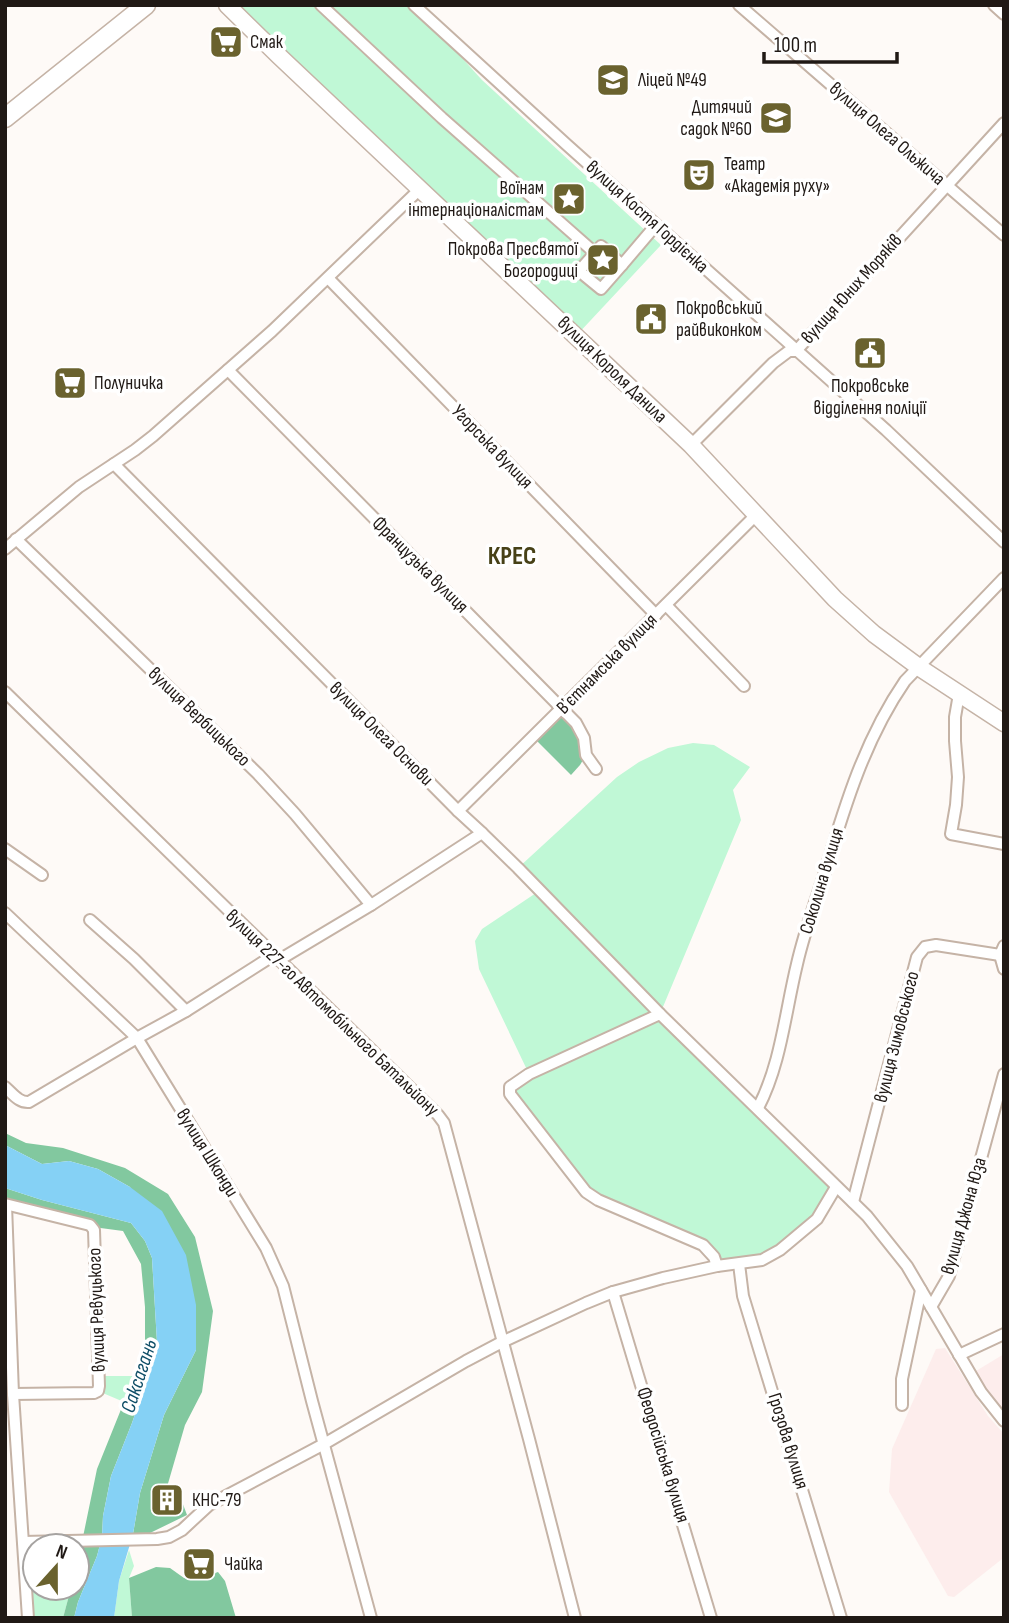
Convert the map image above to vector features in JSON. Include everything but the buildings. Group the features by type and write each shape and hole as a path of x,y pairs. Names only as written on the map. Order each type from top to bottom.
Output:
{"main road":[{"path":"5,117 146,5"},
{"name":"вулиця Короля Данила","path":"227,5 691,445 835,599 874,634 919,668 1004,723"}],"street":[{"path":"321,5 442,118 595,253"},
{"name":"вулиця Костя Гордієнка","path":"414,5 886,430 1004,542"},
{"name":"вулиця Олега Ольжича","path":"739,5 1004,235"},
{"path":"994,5 1004,14"},
{"name":"вулиця Юних Моряків","path":"691,445 773,363 789,351 796,351 1004,122"},
{"path":"5,549 79,487 153,436 328,278 420,189"},
{"path":"622,265 601,246 579,271 601,289 622,265 656,225"},
{"name":"Угорська вулиця","path":"328,278 656,615"},
{"name":"Французька вулиця","path":"228,370 576,723 584,738 586,755 596,769"},
{"name":"вулиця Олега Основи","path":"114,464 660,1014 853,1202 887,1239 907,1266 981,1392 1004,1421"},
{"name":"Вʼєтнамська вулиця","path":"458,811 756,515"},
{"name":"вулиця Вербицького","path":"16,539 258,774 371,905"},
{"name":"Соколина вулиця","path":"758,1108 772,1079 798,960 846,801 861,761 905,681 1004,578"},
{"path":"666,606 744,686"},
{"name":"вулиця 227-го Автомобільного Батальйону","path":"5,692 438,1115 444,1124 575,1618"},
{"path":"958,694 955,717 958,777 951,834 1004,844"},
{"path":"5,1087 19,1100 29,1102 371,905 482,833"},
{"path":"5,849 43,875"},
{"name":"вулиця Шконди","path":"5,913 136,1038 275,1266 283,1286 371,1618"},
{"path":"90,920 186,1011"},
{"name":"вулиця Зимовського","path":"853,1202 917,957 925,947 936,945 1002,950"},
{"path":"1002,950 1004,969"},
{"path":"660,1014 529,1074 510,1087 510,1094 586,1192 598,1200 703,1245 714,1257 717,1266"},
{"name":"вулиця Джона Юза","path":"931,1307 948,1276 1004,1074"},
{"path":"991,1122 1004,1126"},
{"path":"91,1539 169,1537 190,1524 203,1510 502,1342 613,1292 717,1266 762,1260 780,1250 817,1219 836,1187"},
{"path":"6,1205 13,1394 22,1532"},
{"name":"вулиця Ревуцького","path":"6,1205 93,1227 99,1376 94,1394 13,1394"},
{"name":"Грозова вулиця","path":"738,1264 743,1296 841,1618"},
{"path":"902,1405 902,1380 920,1290"},
{"name":"Феодосійська вулиця","path":"613,1292 711,1618"},
{"path":"959,1355 1004,1334"}],"shaded area":[{"path":"945,1348 988,1416 1004,1434 1004,1559 954,1597 948,1596 889,1492 892,1449 936,1349"},
{"path":"1004,1354 1004,1416 976,1371"}],"green space":[{"path":"227,5 414,5 482,80 661,245 576,336"},
{"path":"562,709 576,723 586,755 571,775 533,737"},
{"path":"693,743 714,745 750,767 733,790 741,820 660,1014 836,1187 824,1207 780,1250 717,1266 709,1250 598,1200 510,1094 529,1074 479,969 475,941 482,929 539,891 518,868 617,777 639,762 668,748"},
{"path":"5,1133 26,1143 63,1148 125,1168 168,1194 195,1237 213,1311 202,1392 185,1425 167,1487 178,1491 187,1515 150,1533 133,1534 140,1493 164,1415 196,1350 130,1187 98,1169 69,1161 42,1164 5,1145"},
{"path":"5,1188 131,1223 145,1241 152,1258 157,1342 132,1423 111,1476 102,1537 91,1571 91,1532 84,1532 97,1469 136,1376 145,1343 141,1264 123,1231 93,1227 5,1204"},
{"path":"99,1376 136,1376 124,1402 98,1391"},
{"path":"129,1550 134,1566 129,1578 132,1618 114,1618 119,1581"},
{"path":"156,1567 170,1568 184,1578 195,1580 218,1572 225,1581 236,1618 132,1618 129,1578"},
{"path":"27,1602 67,1602 63,1618 28,1618"},
{"path":"67,1602 78,1602 74,1618 63,1618"}],"water":[{"path":"5,1145 42,1164 69,1161 98,1169 130,1187 162,1211 186,1255 196,1305 196,1350 164,1415 140,1493 133,1534 119,1581 114,1618 74,1618 78,1602 91,1602 91,1571 102,1537 111,1476 132,1423 157,1342 152,1258 145,1241 131,1223 5,1188"}],"place":[{"name":"Смак","path":"226,42"},
{"name":"Ліцей №49","path":"613,80"},
{"name":"Дитячий садок №60","path":"776,118"},
{"name":"Театр «Академія руху»","path":"699,175"},
{"name":"Воїнам інтернаціоналістам","path":"569,199"},
{"name":"Покрова Пресвятої Богородиці","path":"603,260"},
{"name":"Покровський райвиконком","path":"651,319"},
{"name":"Покровське відділення поліції","path":"870,353"},
{"name":"Полуничка","path":"70,383"},
{"name":"КНС-79","path":"167,1500"},
{"name":"Чайка","path":"199,1564"}],"district":[{"name":"КРЕС","path":"512,556"}],"water label":[{"name":"Саксагань","path":"139,1376"}]}
